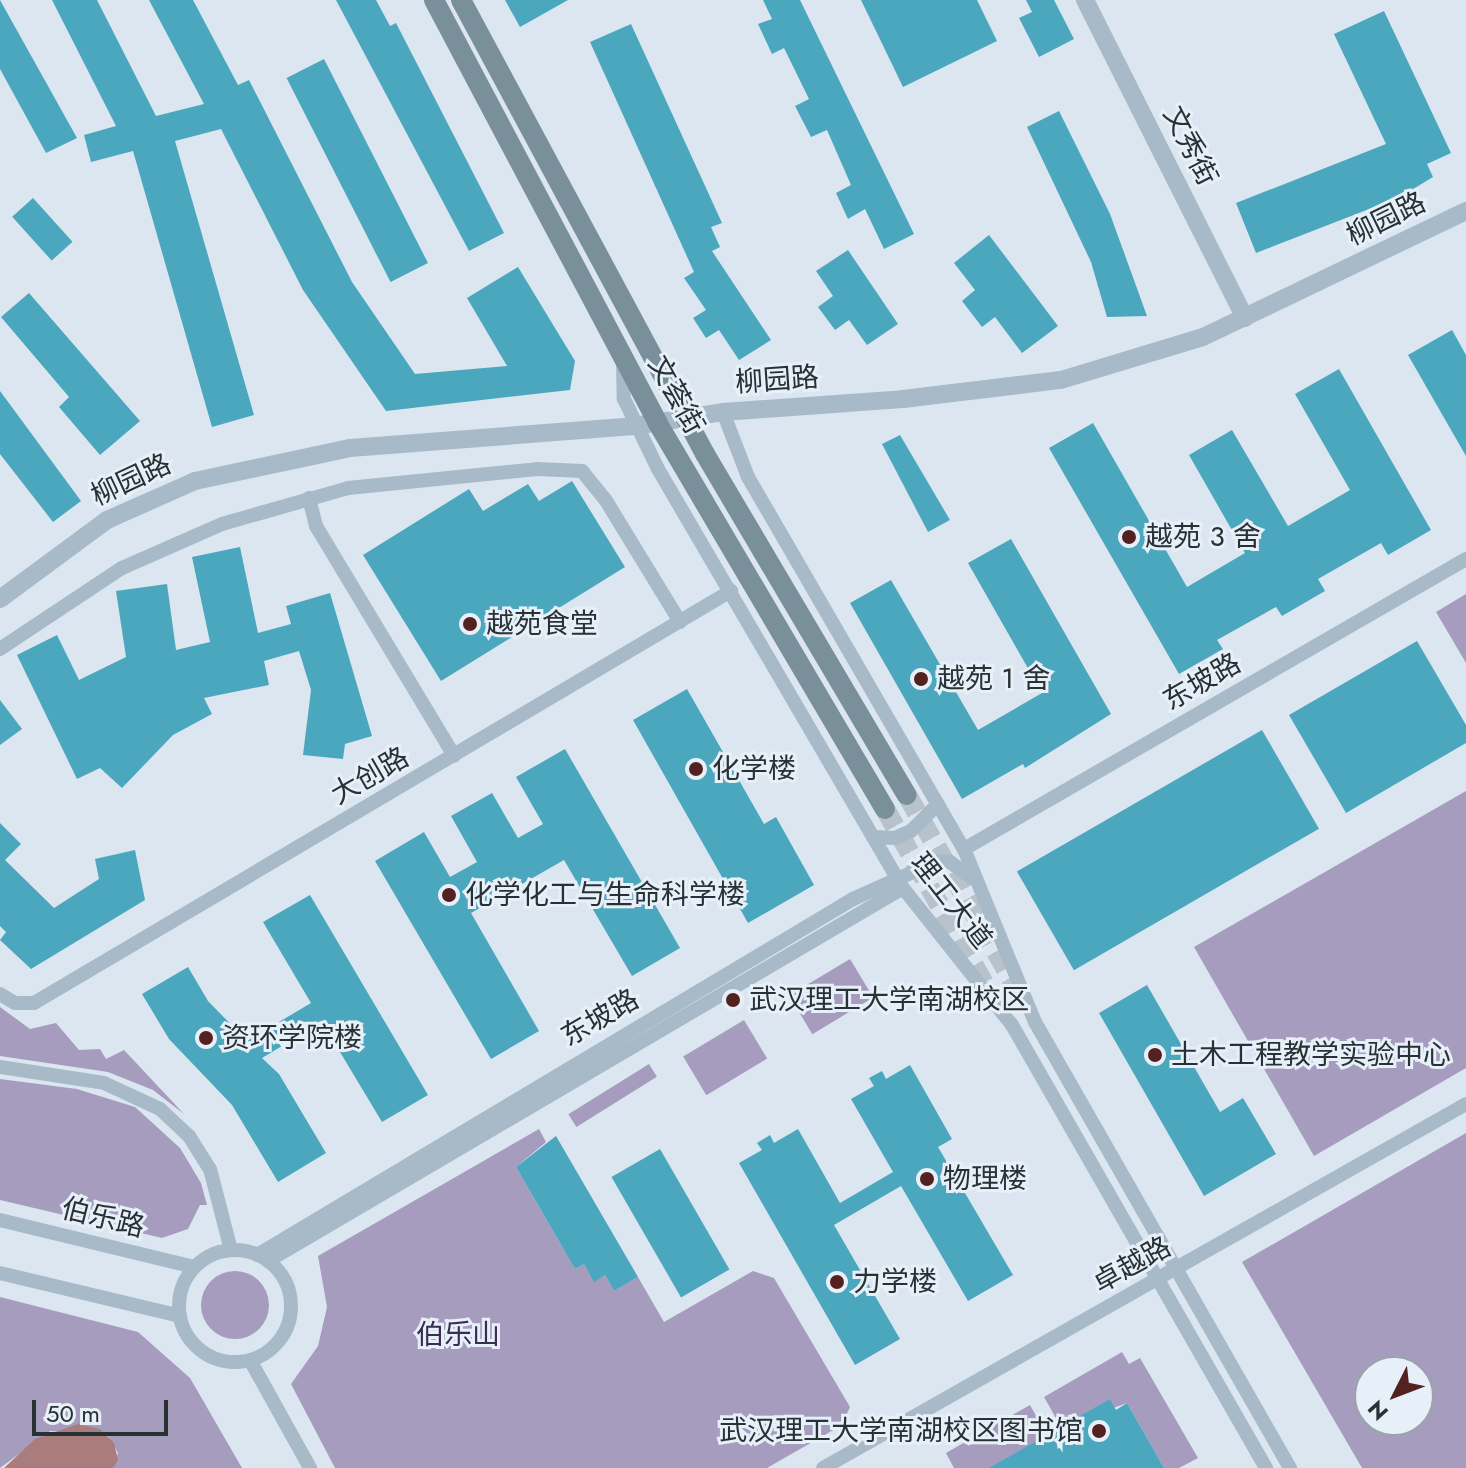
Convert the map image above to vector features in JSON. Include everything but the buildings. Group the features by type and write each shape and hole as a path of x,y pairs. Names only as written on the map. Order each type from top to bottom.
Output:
{"main road":[{"name":"文荟街","path":"434,0 657,422 885,809"},
{"name":"文荟街","path":"461,0 684,418 907,795"}],"street":[{"name":"文秀街","path":"1085,0 1245,318"},
{"name":"柳园路","path":"0,599 107,520 195,481 350,448 634,426 723,412 903,399 1061,380 1147,358 1245,318 1466,211"},
{"name":"理工大道","path":"623,356 624,399 634,426 900,882 1012,1025 1266,1468"},
{"name":"理工大道","path":"723,412 748,477 964,849 1035,1022 1290,1468"},
{"path":"0,649 143,557 222,524 309,498 430,478 582,471 605,499 680,622"},
{"path":"309,498 316,526 454,756"},
{"name":"东坡路","path":"964,849 1466,559"},
{"name":"大创路","path":"0,994 15,1003 34,1003 731,591"},
{"path":"874,837 895,838 911,831 938,804"},
{"name":"东坡路","path":"263,1258 900,882 944,861 976,882"},
{"path":"0,1067 88,1080 138,1095 170,1117 203,1156 221,1198 231,1250"},
{"name":"卓越路","path":"823,1468 1466,1104"},
{"name":"伯乐路","path":"0,1220 194,1267"},
{"path":"231,1250 263,1258 288,1289 289,1322 270,1350 250,1360 227,1361 205,1353 188,1337 180,1316 180,1295 194,1267 231,1250"},
{"path":"0,1273 180,1316"},
{"path":"250,1360 310,1468"}],"green space":[{"path":"1466,594 1466,663 1436,612"},
{"path":"1466,791 1466,1068 1314,1156 1194,947"},
{"path":"850,959 873,998 812,1034 789,996"},
{"path":"0,1007 30,1029 56,1023 79,1050 100,1049 106,1059 124,1050 184,1114 153,1090 108,1072 0,1056"},
{"path":"744,1020 767,1059 706,1095 683,1057"},
{"path":"649,1064 657,1077 576,1127 568,1114"},
{"path":"0,1079 77,1089 135,1107 180,1148 201,1183 207,1205 200,1205 188,1229 162,1238 0,1200"},
{"name":"伯乐山","path":"539,1129 546,1142 516,1167 575,1269 584,1264 594,1281 605,1275 614,1291 638,1277 664,1322 753,1271 774,1278 850,1407 842,1425 767,1468 335,1468 291,1384 318,1346 327,1307 318,1256"},
{"path":"1466,1133 1466,1468 1362,1468 1242,1262"},
{"path":"235,1271 259,1281 269,1305 259,1329 235,1339 211,1329 201,1305 211,1281"},
{"path":"0,1297 138,1332 190,1378 242,1468 113,1468 118,1453 108,1436 50,1431 0,1468"},
{"path":"1122,1352 1129,1364 1140,1358 1198,1458 1179,1468 1164,1468 1127,1403 1061,1427 1044,1397"},
{"path":"1030,1405 1047,1435 990,1468 954,1468 946,1453"}],"shaded area":[{"path":"78,1424 100,1429 114,1443 118,1460 113,1468 4,1468 35,1439"}],"tunnel":[{"path":"907,795 1020,994"},
{"path":"885,809 988,990"}],"place":[{"name":"越苑 3 舍","path":"1129,537"},
{"name":"越苑食堂","path":"470,624"},
{"name":"越苑 1 舍","path":"921,679"},
{"name":"化学楼","path":"696,769"},
{"name":"化学化工与生命科学楼","path":"449,895"},
{"name":"武汉理工大学南湖校区","path":"733,1000"},
{"name":"资环学院楼","path":"206,1038"},
{"name":"土木工程教学实验中心","path":"1155,1055"},
{"name":"物理楼","path":"927,1179"},
{"name":"力学楼","path":"837,1282"},
{"name":"武汉理工大学南湖校区图书馆","path":"1099,1431"}]}
